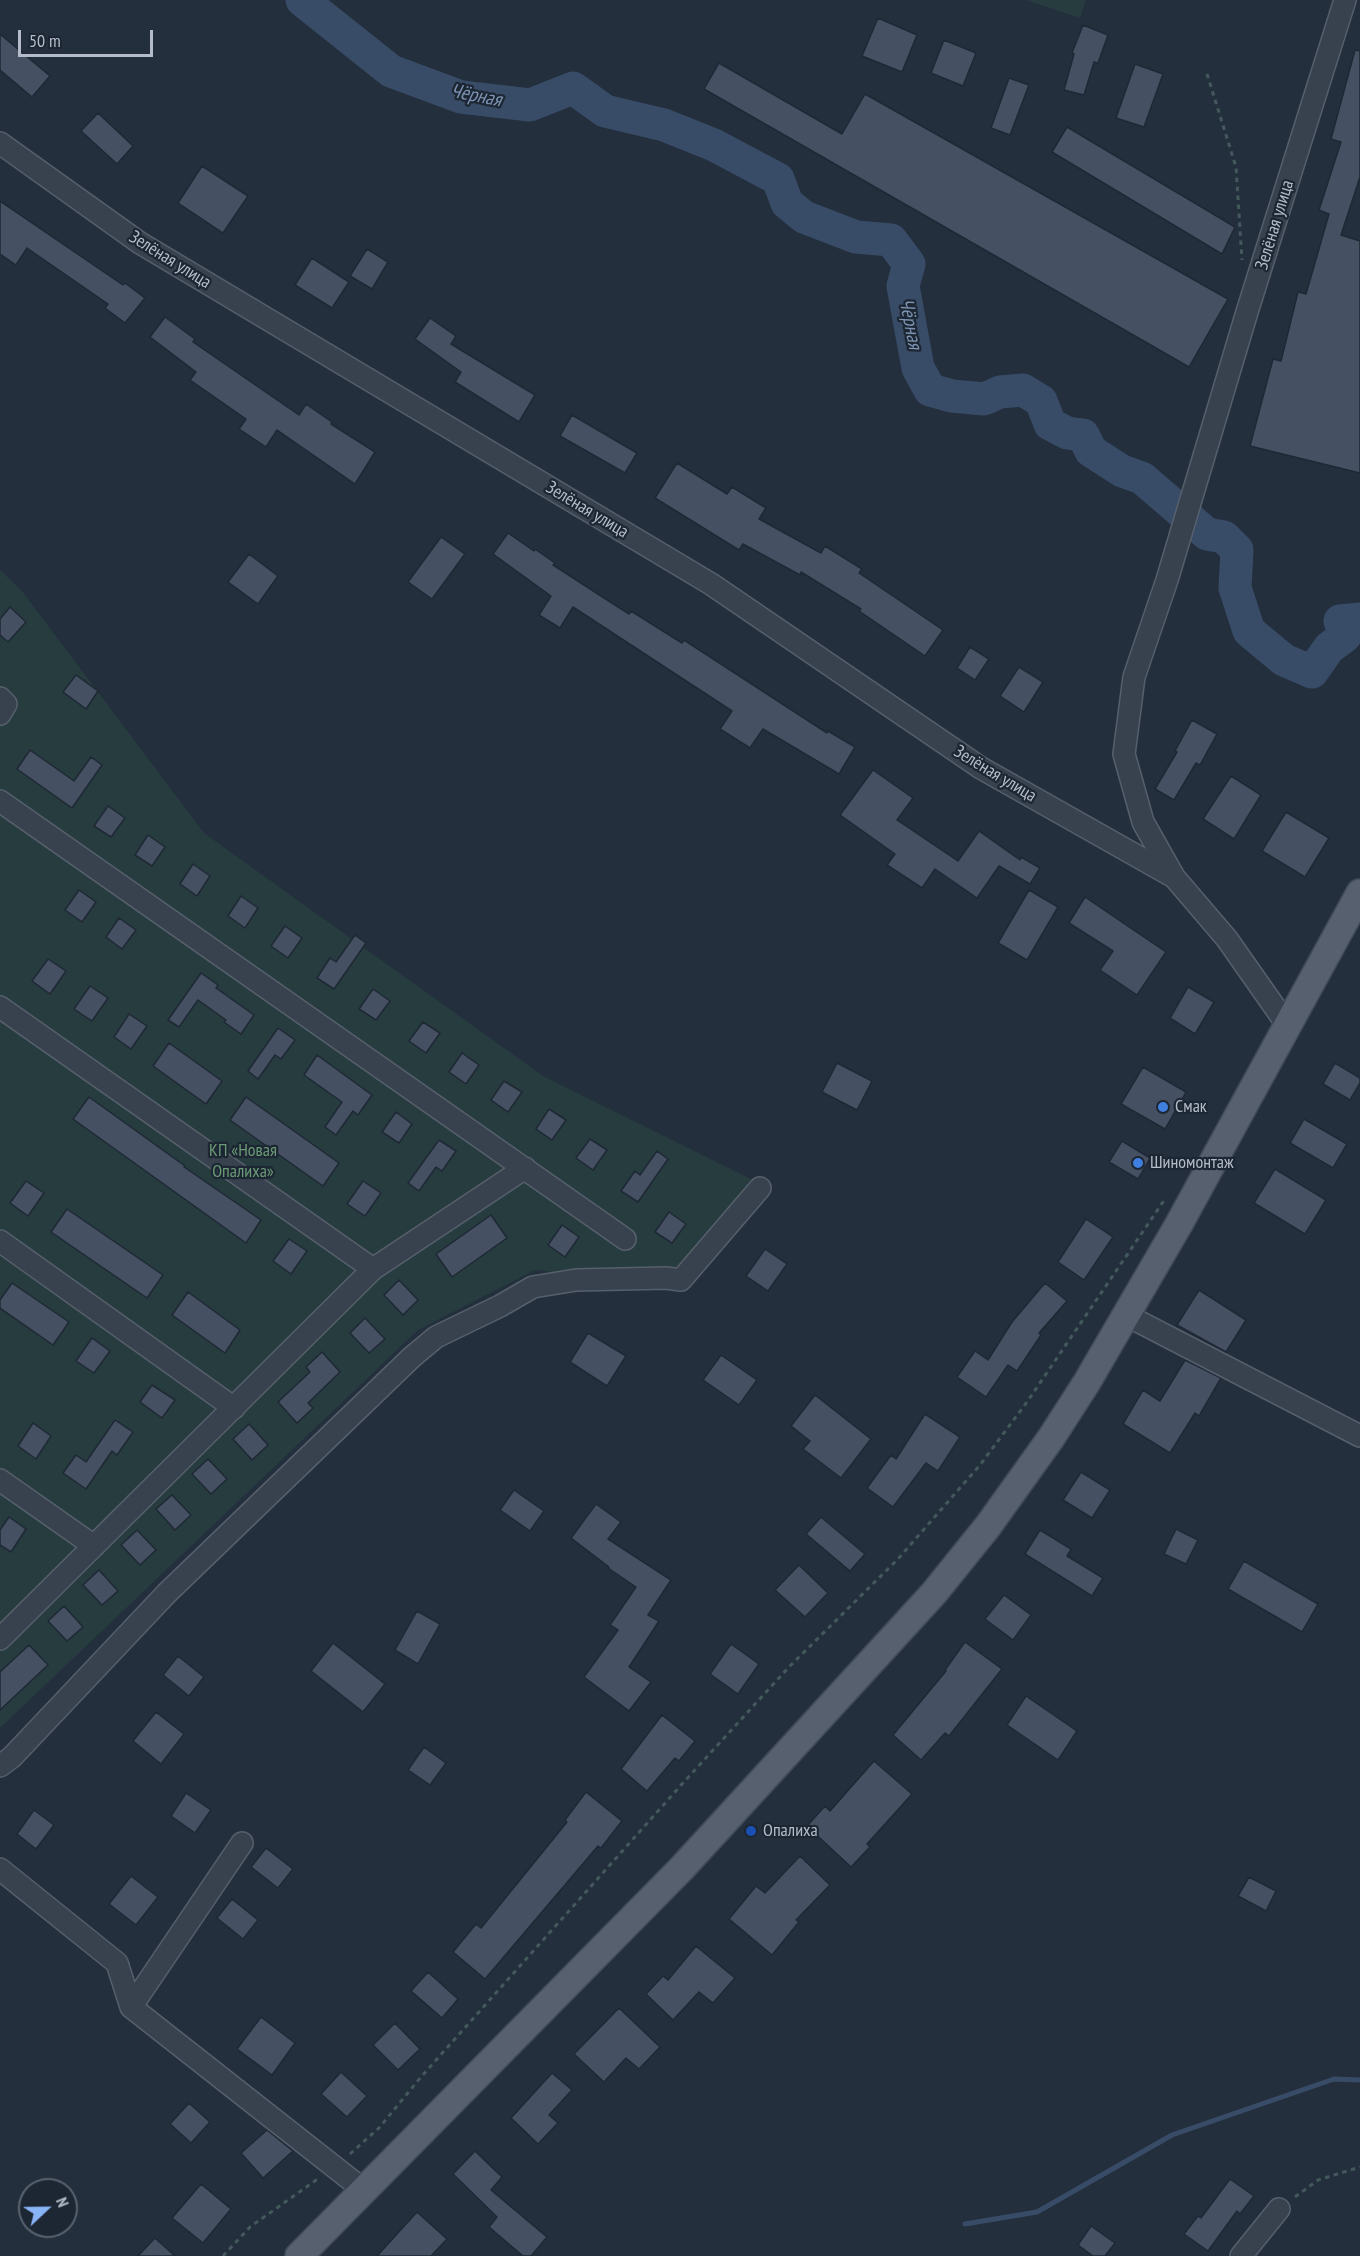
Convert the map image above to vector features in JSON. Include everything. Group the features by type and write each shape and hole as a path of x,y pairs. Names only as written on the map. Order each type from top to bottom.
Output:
{"main road":[{"path":"299,2256 682,1868 934,1593 988,1526 1051,1438 1087,1382 1179,1224 1360,893"}],"street":[{"name":"Зелёная улица","path":"1174,877 1143,822 1124,754 1134,677 1207,450 1247,312 1345,0"},
{"name":"Зелёная улица","path":"0,142 140,243 711,584 981,768 1174,877"},
{"path":"0,698 6,704 0,714"},
{"path":"0,801 625,1239"},
{"path":"1174,877 1227,939 1288,1026"},
{"path":"0,1007 373,1269"},
{"path":"0,1638 373,1269 525,1168"},
{"path":"0,1766 12,1757 167,1593 412,1357 436,1337 533,1287 576,1280 666,1278 681,1280 760,1188"},
{"path":"0,1241 234,1408"},
{"path":"1126,1315 1360,1436"},
{"path":"0,1480 94,1546"},
{"path":"131,2007 242,1843"},
{"path":"0,1869 117,1963 131,2007 365,2191"},
{"path":"1241,2256 1279,2209"}],"path":[{"path":"1207,74 1236,166 1243,270"},
{"path":"223,2256 250,2227 335,2167 379,2128 421,2077 683,1783 789,1667 898,1559 980,1465 1027,1402 1165,1199"},
{"path":"1279,2209 1318,2180 1360,2167"}],"green space":[{"path":"1026,0 1086,0 1080,18"},
{"name":"КП «Новая Опалиха»","path":"0,570 22,591 204,833 543,1076 765,1186 682,1286 535,1270 418,1330 0,1728"}],"building":[{"path":"878,18 917,35 902,72 862,56"},
{"path":"1083,25 1108,35 1098,63 1094,62 1084,95 1064,90 1074,54 1072,53"},
{"path":"0,34 50,76 32,97 0,70"},
{"path":"944,40 976,53 963,86 931,73"},
{"path":"1355,50 1360,51 1360,177 1341,235 1360,241 1360,473 1250,446 1273,359 1281,361 1298,292 1306,294 1329,214 1319,210 1341,142 1331,139"},
{"path":"719,63 842,134 865,94 1228,299 1189,367 704,89"},
{"path":"1135,64 1163,74 1144,127 1116,118"},
{"path":"1009,78 1029,85 1010,135 991,128"},
{"path":"98,113 133,146 117,164 81,131"},
{"path":"1067,127 1235,227 1222,254 1052,152"},
{"path":"202,166 248,196 223,233 178,203"},
{"path":"0,201 145,298 125,323 105,308 108,304 27,248 16,265 0,254"},
{"path":"367,249 388,262 372,289 350,276"},
{"path":"312,258 349,282 332,308 295,285"},
{"path":"165,317 195,339 193,342 299,415 306,404 332,422 331,424 375,452 355,484 277,430 266,447 239,429 246,419 190,380 196,372 150,337"},
{"path":"430,318 456,336 451,344 535,395 519,422 455,382 461,372 415,339"},
{"path":"572,415 637,453 625,473 560,436"},
{"path":"677,463 727,494 732,487 766,508 759,519 821,553 825,546 862,569 859,573 943,630 925,656 859,611 861,609 801,572 800,575 743,544 739,550 655,498"},
{"path":"508,533 629,614 631,611 682,643 684,640 827,733 828,731 855,747 839,774 763,729 750,748 720,729 732,711 573,607 560,628 539,615 551,596 493,554"},
{"path":"441,537 465,554 432,599 408,582"},
{"path":"249,554 278,576 258,604 228,582"},
{"path":"10,607 26,622 8,642 0,635 0,619"},
{"path":"970,647 989,659 975,680 957,668"},
{"path":"1019,667 1043,682 1024,712 1000,696"},
{"path":"76,675 98,691 86,709 63,692"},
{"path":"1192,720 1217,734 1200,765 1196,763 1174,800 1155,789 1177,752 1175,751"},
{"path":"30,750 74,781 91,757 102,765 72,808 17,769"},
{"path":"873,770 913,798 897,820 958,861 979,831 1020,860 1021,857 1040,868 1030,884 999,866 977,898 935,869 922,888 887,865 895,854 840,815"},
{"path":"1231,776 1261,795 1234,839 1203,819"},
{"path":"108,806 125,818 111,837 94,826"},
{"path":"1286,812 1329,838 1305,877 1262,851"},
{"path":"148,835 165,847 152,866 135,855"},
{"path":"193,864 210,876 197,896 180,884"},
{"path":"79,890 96,902 82,922 65,910"},
{"path":"1029,890 1058,907 1027,960 998,943"},
{"path":"241,896 258,908 245,928 228,916"},
{"path":"1085,897 1166,952 1137,995 1100,970 1113,951 1069,923"},
{"path":"119,918 136,930 122,949 106,937"},
{"path":"285,926 302,938 288,958 271,946"},
{"path":"355,935 366,943 334,989 317,978 330,958 336,962"},
{"path":"48,959 66,971 50,994 32,981"},
{"path":"201,973 218,985 216,988 254,1015 241,1034 198,1000 179,1027 168,1020"},
{"path":"90,986 108,998 92,1021 74,1009"},
{"path":"1188,987 1214,1002 1195,1034 1170,1018"},
{"path":"373,989 390,1001 376,1020 359,1009"},
{"path":"129,1014 147,1026 131,1049 114,1037"},
{"path":"423,1022 440,1033 426,1053 409,1041"},
{"path":"278,1028 295,1040 281,1059 275,1055 258,1079 248,1071"},
{"path":"169,1043 222,1081 206,1104 153,1066"},
{"path":"462,1053 479,1065 466,1084 449,1072"},
{"path":"317,1055 372,1095 358,1115 353,1111 336,1135 325,1127 342,1102 304,1075"},
{"path":"837,1063 872,1081 857,1110 822,1092"},
{"path":"1335,1063 1360,1078 1360,1083 1350,1100 1323,1084"},
{"path":"1143,1067 1186,1092 1165,1129 1121,1104"},
{"path":"504,1081 522,1092 508,1112 491,1100"},
{"path":"89,1097 261,1220 246,1243 73,1119"},
{"path":"246,1097 339,1163 323,1186 230,1120"},
{"path":"549,1109 566,1120 552,1140 536,1129"},
{"path":"396,1112 412,1124 399,1143 382,1132"},
{"path":"1304,1119 1347,1144 1333,1168 1290,1143"},
{"path":"590,1139 607,1150 593,1170 576,1158"},
{"path":"439,1140 456,1151 442,1171 436,1167 419,1191 408,1183"},
{"path":"1122,1141 1150,1158 1138,1179 1109,1162"},
{"path":"657,1151 668,1159 638,1202 621,1191 635,1171 640,1175"},
{"path":"1275,1169 1326,1200 1305,1234 1254,1203"},
{"path":"26,1181 44,1193 28,1216 10,1203"},
{"path":"363,1181 381,1193 365,1216 347,1204"},
{"path":"67,1209 163,1275 147,1298 51,1232"},
{"path":"669,1212 686,1224 672,1243 655,1232"},
{"path":"491,1215 507,1238 452,1277 436,1254"},
{"path":"1086,1219 1113,1237 1084,1280 1058,1262"},
{"path":"562,1225 579,1237 565,1257 548,1245"},
{"path":"289,1239 307,1251 291,1274 273,1261"},
{"path":"765,1249 787,1264 768,1291 746,1276"},
{"path":"399,1280 418,1300 403,1315 384,1295"},
{"path":"12,1283 69,1322 53,1345 0,1308 0,1300"},
{"path":"1045,1283 1067,1301 1039,1333 1041,1335 1017,1371 1008,1365 986,1397 957,1377 975,1351 988,1360 1012,1322"},
{"path":"1199,1290 1246,1320 1226,1352 1177,1325"},
{"path":"188,1292 240,1330 225,1353 172,1315"},
{"path":"365,1318 385,1339 369,1353 350,1333"},
{"path":"588,1333 626,1356 607,1386 570,1362"},
{"path":"92,1338 110,1351 94,1373 76,1361"},
{"path":"322,1352 340,1372 308,1403 313,1408 297,1423 278,1402 310,1372 306,1367"},
{"path":"721,1355 757,1380 739,1405 703,1380"},
{"path":"1185,1360 1221,1378 1199,1416 1195,1413 1170,1453 1123,1424 1143,1390 1160,1401"},
{"path":"152,1385 175,1400 162,1418 140,1402"},
{"path":"815,1395 871,1439 841,1478 803,1449 810,1441 791,1426"},
{"path":"925,1414 960,1437 938,1471 926,1463 893,1507 867,1488 891,1455 896,1459"},
{"path":"115,1420 133,1432 117,1455 112,1451 86,1489 63,1473 76,1455 86,1462"},
{"path":"33,1423 51,1436 36,1459 18,1446"},
{"path":"249,1424 268,1445 252,1460 233,1439"},
{"path":"208,1459 227,1479 211,1494 192,1474"},
{"path":"1081,1472 1110,1490 1092,1518 1063,1500"},
{"path":"514,1490 544,1511 530,1531 500,1510"},
{"path":"172,1495 191,1515 175,1530 156,1509"},
{"path":"596,1504 621,1522 608,1539 671,1580 648,1615 659,1621 629,1667 651,1682 629,1711 584,1677 618,1630 610,1625 636,1587 571,1538"},
{"path":"9,1517 26,1529 11,1552 0,1545 0,1530"},
{"path":"821,1517 865,1554 850,1571 806,1534"},
{"path":"1176,1529 1198,1540 1186,1564 1164,1554"},
{"path":"137,1530 156,1550 140,1565 121,1545"},
{"path":"1040,1530 1071,1549 1067,1556 1103,1578 1092,1596 1025,1554"},
{"path":"1244,1561 1318,1604 1302,1632 1228,1589"},
{"path":"799,1565 828,1593 805,1617 775,1590"},
{"path":"99,1570 118,1591 102,1605 83,1585"},
{"path":"1004,1595 1031,1615 1013,1640 985,1619"},
{"path":"64,1606 83,1627 67,1641 48,1621"},
{"path":"417,1611 440,1624 418,1664 395,1650"},
{"path":"965,1642 1002,1669 949,1736 945,1733 921,1760 893,1735 946,1671"},
{"path":"333,1643 385,1684 363,1712 311,1671"},
{"path":"731,1644 759,1664 738,1694 710,1674"},
{"path":"29,1645 48,1665 0,1710 0,1672"},
{"path":"178,1656 204,1677 189,1696 163,1675"},
{"path":"1026,1696 1077,1731 1058,1760 1007,1725"},
{"path":"156,1712 184,1734 161,1764 133,1741"},
{"path":"662,1715 695,1741 679,1761 675,1758 647,1791 621,1769"},
{"path":"424,1747 446,1763 430,1785 408,1770"},
{"path":"874,1761 912,1794 867,1844 870,1847 851,1867 807,1826 825,1806 830,1811"},
{"path":"586,1792 622,1821 601,1848 598,1846 485,1979 453,1952 476,1924 481,1928 567,1822 565,1820"},
{"path":"186,1793 211,1810 195,1833 171,1816"},
{"path":"34,1810 54,1825 36,1849 17,1834"},
{"path":"266,1848 293,1869 278,1888 251,1867"},
{"path":"800,1856 830,1885 796,1920 799,1922 772,1955 729,1919 756,1886 765,1893"},
{"path":"131,1876 158,1897 136,1925 109,1904"},
{"path":"1249,1877 1276,1891 1266,1911 1238,1896"},
{"path":"232,1899 258,1920 243,1939 217,1918"},
{"path":"696,1946 735,1978 713,2003 699,1992 673,2020 646,1994 663,1976 668,1980"},
{"path":"428,1972 458,1999 442,2018 411,1991"},
{"path":"619,2008 660,2047 639,2069 626,2058 604,2082 574,2054"},
{"path":"261,2017 295,2043 272,2075 237,2049"},
{"path":"395,2023 420,2049 398,2070 373,2045"},
{"path":"341,2072 367,2096 347,2117 321,2094"},
{"path":"552,2073 572,2090 549,2115 558,2123 538,2144 511,2118"},
{"path":"189,2103 210,2122 191,2143 170,2124"},
{"path":"267,2130 293,2151 263,2178 241,2153"},
{"path":"475,2151 502,2177 491,2190 547,2237 531,2256 523,2256 489,2227 497,2217 453,2174"},
{"path":"1230,2179 1254,2196 1240,2214 1237,2211 1208,2251 1184,2234 1198,2216 1201,2218"},
{"path":"201,2184 231,2209 203,2243 172,2218"},
{"path":"417,2212 447,2239 431,2256 377,2256"},
{"path":"1091,2226 1115,2243 1105,2256 1093,2256 1078,2245"},
{"path":"155,2238 175,2256 138,2256"}],"waterway":[{"name":"Чёрная","path":"302,0 391,71 461,97 530,105 573,88 605,111 664,125 714,145 778,179 787,203 804,217 856,237 891,240 909,264 903,286 918,368 930,390 952,396 984,399 1000,392 1023,390 1041,401 1050,424 1067,433 1083,435 1091,451 1122,471 1142,478 1207,534 1224,537 1237,550 1235,588 1249,631 1284,660 1312,672 1329,648 1345,636 1340,621 1360,619"},
{"path":"965,2224 1037,2212 1172,2135 1334,2079 1360,2080"}],"place":[{"name":"Смак","path":"1163,1107"},
{"name":"Шиномонтаж","path":"1138,1163"},
{"name":"Опалиха","path":"751,1831"}]}
